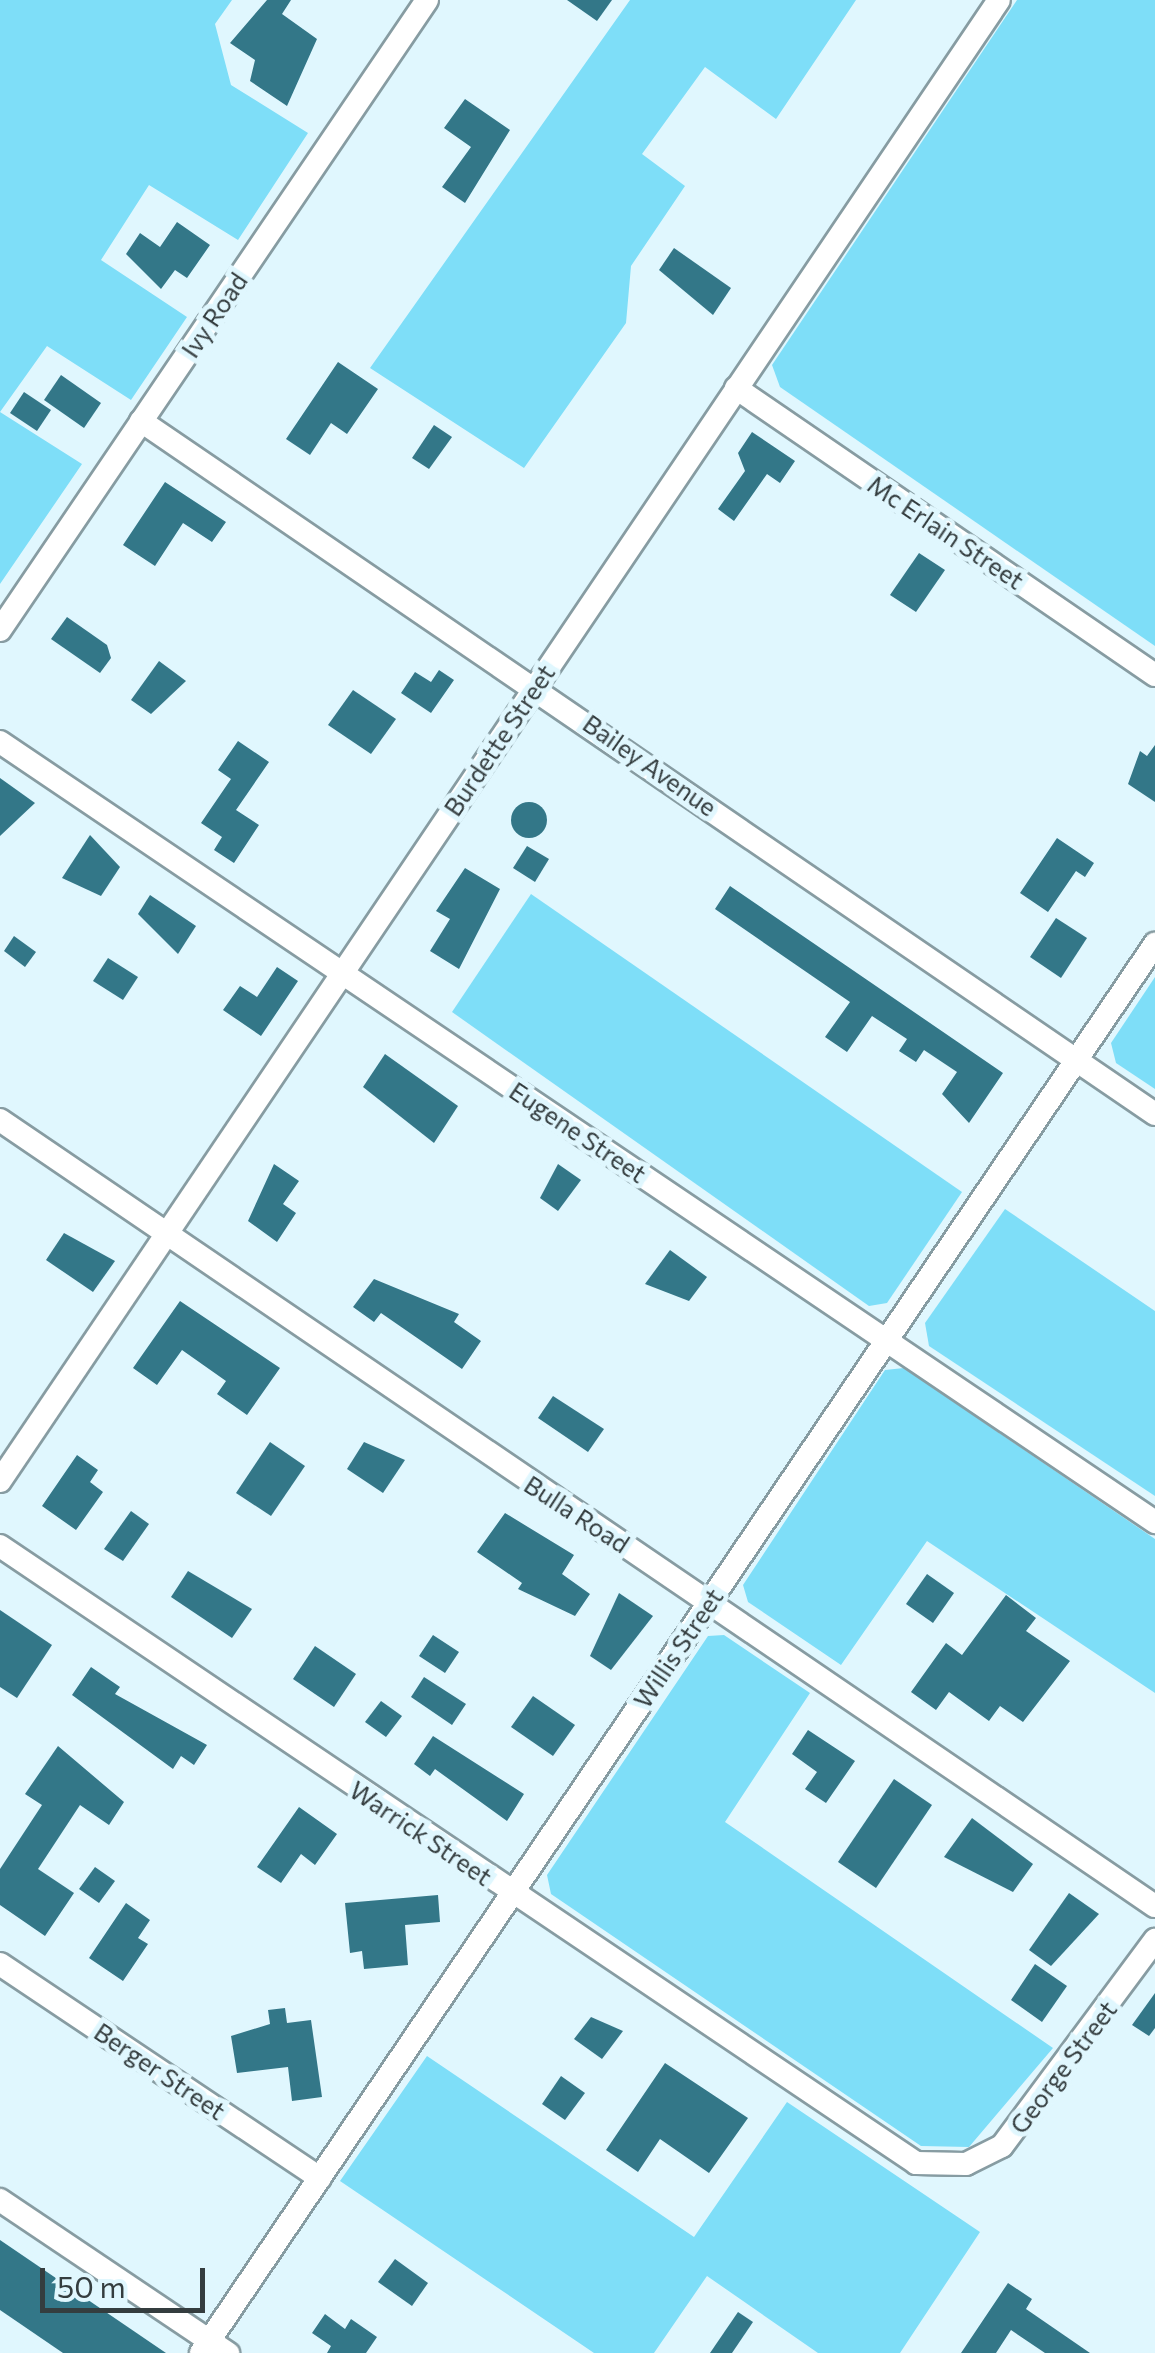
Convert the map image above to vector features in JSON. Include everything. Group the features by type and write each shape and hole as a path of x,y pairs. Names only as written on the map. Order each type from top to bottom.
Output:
{"street":[{"name":"Ivy Road","path":"0,630 427,0"},
{"name":"Burdette Street","path":"0,1480 999,0"},
{"name":"Mc Erlain Street","path":"736,388 1155,675"},
{"name":"Bailey Avenue","path":"142,421 536,686 1155,1114"},
{"name":"Eugene Street","path":"0,742 1155,1522"},
{"name":"Willis Street","path":"213,2349 320,2178 1155,944"},
{"name":"Bulla Road","path":"0,1120 1155,1906"},
{"name":"Warrick Street","path":"0,1546 842,2121"},
{"name":"George Street","path":"842,2121 916,2163 986,2157 1015,2133 1155,1940"},
{"name":"Berger Street","path":"0,1964 320,2178"},
{"path":"0,2200 213,2349"}],"shaded area":[{"path":"0,0 232,0 215,24 231,85 308,133 238,240 149,185 101,260 187,317 131,400 47,346 0,412"},
{"path":"630,0 856,0 776,119 705,67 642,154 685,186 631,266 626,323 524,468 370,368"},
{"path":"1017,0 1155,0 1155,646 780,387 772,365"},
{"path":"0,412 82,464 0,584"},
{"path":"531,894 962,1192 887,1303 869,1306 452,1012"},
{"path":"1155,977 1155,1089 1116,1063 1111,1043"},
{"path":"1005,1209 1155,1311 1155,1496 929,1346 925,1323"},
{"path":"904,1368 1155,1539 1155,1693 927,1541 841,1665 748,1602 743,1585 885,1370"},
{"path":"724,1635 810,1693 725,1822 1053,2048 969,2147 921,2146 551,1894 547,1875 708,1636"},
{"path":"427,2056 694,2237 787,2102 980,2232 900,2353 818,2353 707,2276 654,2353 594,2353 340,2181"}],"building":[{"path":"267,0 291,0 282,14 317,39 287,106 250,81 255,60 230,43"},
{"path":"567,0 612,0 597,21"},
{"path":"465,99 510,130 465,203 442,187 471,147 444,128"},
{"path":"177,222 210,245 187,278 175,270 161,289 126,254 140,233 160,247"},
{"path":"674,248 731,288 713,315 659,270"},
{"path":"338,362 378,389 347,434 331,423 310,455 286,439"},
{"path":"61,375 101,403 84,428 44,400"},
{"path":"24,392 51,410 37,431 10,413"},
{"path":"434,425 452,437 429,469 412,458"},
{"path":"752,432 795,461 780,483 767,474 734,521 718,509 745,471 738,453"},
{"path":"165,482 226,522 212,542 183,523 155,566 123,545"},
{"path":"919,553 945,570 916,612 890,595"},
{"path":"67,617 107,645 111,658 100,673 51,639"},
{"path":"159,661 186,681 151,714 131,700"},
{"path":"439,670 454,680 431,713 401,693 415,672 431,682"},
{"path":"353,690 396,719 371,754 328,725"},
{"path":"238,741 269,762 236,810 259,825 234,863 214,850 222,837 201,823 231,779 218,770"},
{"path":"1155,745 1155,802 1128,784 1140,751 1147,756"},
{"path":"0,778 35,803 0,836"},
{"path":"529,802 542,807 547,820 542,833 529,838 516,833 511,820 516,807"},
{"path":"90,835 120,867 101,896 62,878"},
{"path":"1057,838 1094,863 1085,877 1076,871 1048,912 1020,893"},
{"path":"527,846 549,859 535,882 513,868"},
{"path":"465,868 500,889 459,969 430,951 450,919 436,911"},
{"path":"730,886 1003,1073 969,1123 942,1094 957,1072 924,1050 916,1062 899,1051 907,1039 872,1016 847,1052 825,1037 850,1002 715,909"},
{"path":"150,895 196,926 178,954 138,914"},
{"path":"1056,918 1087,938 1061,978 1030,957"},
{"path":"14,936 36,952 25,967 4,951"},
{"path":"108,958 138,977 123,1000 93,981"},
{"path":"277,967 298,981 261,1036 223,1010 240,986 257,997"},
{"path":"385,1054 458,1106 434,1143 363,1087"},
{"path":"274,1164 299,1181 283,1204 296,1213 277,1242 248,1221"},
{"path":"558,1164 581,1180 558,1211 540,1198"},
{"path":"64,1233 115,1261 93,1292 46,1260"},
{"path":"670,1250 707,1277 689,1301 645,1284"},
{"path":"374,1279 459,1314 454,1322 481,1341 462,1369 381,1313 374,1322 353,1307"},
{"path":"180,1301 280,1368 247,1415 217,1394 226,1381 182,1350 157,1385 133,1368"},
{"path":"553,1396 604,1429 588,1452 538,1418"},
{"path":"270,1442 305,1466 271,1516 236,1493"},
{"path":"364,1442 405,1460 383,1493 347,1469"},
{"path":"77,1455 98,1470 90,1482 103,1492 76,1530 42,1506"},
{"path":"131,1511 149,1524 123,1561 104,1549"},
{"path":"505,1513 574,1555 562,1574 590,1594 575,1616 518,1589 522,1583 477,1552"},
{"path":"188,1571 252,1609 232,1638 171,1597"},
{"path":"927,1574 954,1593 933,1623 906,1604"},
{"path":"619,1593 653,1616 611,1670 590,1656"},
{"path":"1006,1595 1036,1618 1026,1631 1070,1661 1023,1722 1000,1706 989,1721 949,1692 936,1710 911,1692 946,1643 962,1655"},
{"path":"0,1610 52,1645 17,1698 0,1687"},
{"path":"433,1635 459,1652 445,1673 419,1656"},
{"path":"315,1646 356,1674 334,1707 293,1679"},
{"path":"91,1667 120,1687 115,1694 207,1745 194,1765 181,1756 173,1769 72,1695"},
{"path":"424,1677 466,1704 452,1725 411,1697"},
{"path":"533,1696 575,1725 553,1756 511,1727"},
{"path":"381,1701 402,1716 386,1737 365,1722"},
{"path":"808,1730 855,1761 826,1803 805,1789 817,1772 792,1754"},
{"path":"433,1736 524,1794 507,1821 435,1769 430,1776 414,1764"},
{"path":"58,1746 124,1802 109,1825 80,1805 38,1869 74,1893 45,1936 0,1905 0,1869 42,1805 25,1794"},
{"path":"894,1779 932,1805 876,1888 838,1862"},
{"path":"299,1807 337,1834 315,1865 301,1854 281,1883 257,1867"},
{"path":"972,1818 1033,1864 1013,1892 944,1857"},
{"path":"95,1867 115,1881 99,1903 79,1889"},
{"path":"1069,1893 1099,1914 1051,1966 1029,1950"},
{"path":"438,1895 440,1922 405,1925 408,1965 364,1969 362,1951 350,1953 345,1903"},
{"path":"126,1903 150,1920 138,1938 148,1944 123,1981 89,1958"},
{"path":"1035,1964 1067,1986 1042,2022 1011,2000"},
{"path":"1155,1993 1155,2028 1149,2036 1132,2025"},
{"path":"285,2008 287,2023 311,2020 322,2097 292,2101 288,2067 237,2073 231,2036 270,2024 268,2010"},
{"path":"591,2017 623,2031 602,2059 574,2039"},
{"path":"665,2063 748,2118 709,2173 660,2139 638,2172 606,2150"},
{"path":"561,2076 585,2093 565,2120 542,2104"},
{"path":"0,2240 166,2353 63,2353 0,2310"},
{"path":"395,2259 428,2283 412,2306 378,2282"},
{"path":"1008,2283 1032,2299 1026,2309 1090,2353 1045,2353 1011,2330 996,2353 961,2353"},
{"path":"738,2312 753,2322 732,2353 710,2353"},
{"path":"325,2314 345,2329 351,2319 377,2337 366,2353 327,2353 331,2346 312,2333"}]}
